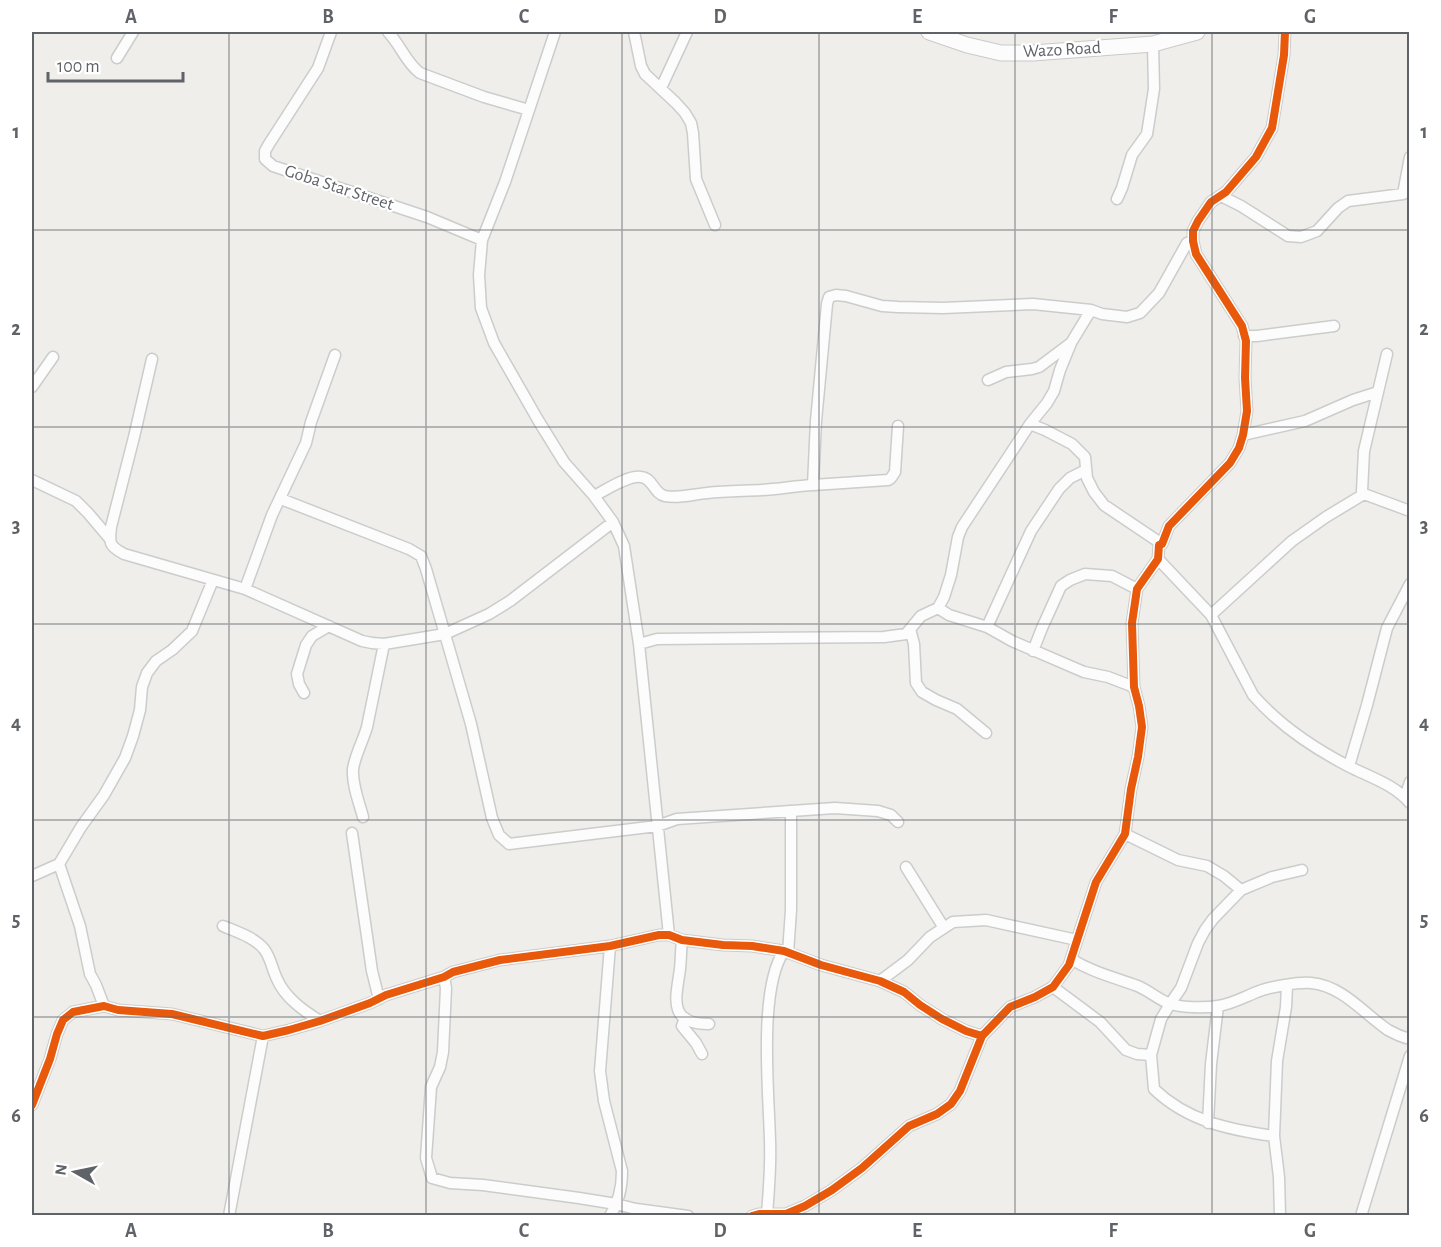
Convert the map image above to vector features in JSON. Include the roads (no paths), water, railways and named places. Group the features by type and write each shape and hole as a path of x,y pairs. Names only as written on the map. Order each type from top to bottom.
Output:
{"main road":[{"name":"Wazo Road","path":"929,32 967,45 1001,53 1033,53 1153,44 1197,32"}],"street":[{"path":"117,58 133,32"},
{"name":"Goba Star Street","path":"331,32 318,68 268,144 265,159 273,166 427,217 482,240"},
{"path":"388,32 413,68 420,73 484,97 529,110"},
{"path":"555,32 505,182 482,240 479,275 481,308 494,343 532,410 564,462 613,522 624,546 639,644 669,935"},
{"path":"633,32 645,74 685,113 691,123 696,179 715,225"},
{"path":"661,88 687,32"},
{"path":"752,1215 786,1214 804,1206 832,1190 862,1168 909,1126 937,1114 951,1104 960,1091 982,1036 1010,1007 1053,987 1069,965 1096,882 1125,834 1142,727 1134,687 1132,623 1137,589 1158,559 1159,544 1162,544 1169,526 1230,463 1239,448 1243,435 1247,411 1246,341 1242,326 1196,254 1193,241 1194,231 1211,202 1226,192 1256,157 1272,128 1284,55 1285,32"},
{"path":"1117,199 1132,155 1147,134 1154,89 1153,44"},
{"path":"1221,196 1288,236 1301,237 1317,231 1338,208 1348,201 1402,194 1410,157"},
{"path":"813,484 819,385 829,297 846,296 882,306 898,307 943,308 1033,304 1091,310 1102,314 1127,317 1140,313 1159,293 1187,243 1193,241"},
{"path":"639,644 657,639 884,638 906,634 921,616 938,608 951,576 962,527 1030,423 1047,403 1054,391 1071,343 1091,310"},
{"path":"1244,336 1334,326"},
{"path":"988,380 1006,372 1039,367 1071,343"},
{"path":"1387,354 1364,451 1362,486 1365,494 1410,510"},
{"path":"246,590 272,515 306,443 311,422 335,355"},
{"path":"32,387 53,357"},
{"path":"110,540 115,508 152,359"},
{"path":"1243,435 1305,421 1378,392"},
{"path":"1030,423 1072,444 1085,457 1087,478 1104,505 1162,544"},
{"path":"594,496 623,481 641,477 648,479 660,494 675,497 813,484 888,480 895,471 898,426"},
{"path":"987,627 1031,531 1059,489 1070,478 1086,470"},
{"path":"32,480 76,501 110,540 114,548 123,554 246,590 372,644 445,634 489,614 510,601 613,522"},
{"path":"1211,615 1293,541 1326,517 1365,494"},
{"path":"281,499 409,549 421,556 433,590 471,724 492,818 499,835 509,844 657,826 677,819 835,808 878,811 891,815 898,822"},
{"path":"1158,559 1211,615 1253,695 1262,705 1309,744 1378,780 1407,800 1410,782"},
{"path":"1034,651 1060,586 1085,574 1112,576 1137,589"},
{"path":"32,876 59,864 104,795 125,758 134,736 142,687 147,673 156,661 192,631 213,580"},
{"path":"1349,766 1388,628 1410,584"},
{"path":"938,608 949,615 987,627 1012,641 1084,672 1108,677 1134,687"},
{"path":"304,693 297,674 306,645 312,636 328,626"},
{"path":"910,629 914,644 916,683 922,692 957,709 986,733"},
{"path":"363,817 353,770 367,727 384,644"},
{"path":"767,1214 770,1144 768,1032 774,976 779,959 786,952 791,910 791,811"},
{"path":"352,833 372,971 379,999"},
{"path":"1125,834 1178,860 1207,866 1241,890"},
{"path":"59,864 80,926 90,974 104,1006"},
{"path":"906,867 944,928"},
{"path":"1274,1136 1242,1132 1208,1123 1164,1100 1154,1089 1151,1055 1161,1019 1181,988 1198,943 1213,919 1241,890 1272,877 1302,870"},
{"path":"880,981 908,960 930,937 953,922 986,920 1077,940"},
{"path":"223,926 248,937 264,949 272,963 277,981 289,997 302,1010 320,1022"},
{"path":"32,1102 63,1020 73,1012 104,1006 118,1010 172,1014 263,1036 320,1022 379,999 444,978 453,972 500,960 610,946 659,935 669,935 682,940 752,946 786,952 821,965 880,981 904,992 942,1019 982,1036"},
{"path":"682,940 675,999 679,1012 694,1023 709,1024"},
{"path":"610,946 600,1071 604,1101 622,1171 620,1193 610,1215"},
{"path":"1071,959 1085,968 1137,986 1170,1004 1193,1007 1218,1006 1259,991 1287,986 1309,983 1329,987 1356,1004 1388,1030 1410,1039"},
{"path":"444,978 446,988 443,1052 440,1067 431,1087 428,1123 426,1158 432,1178 450,1183 493,1186 688,1215"},
{"path":"1280,1215 1279,1178 1274,1136 1278,1061 1287,986"},
{"path":"1053,987 1100,1022 1126,1050 1151,1055"},
{"path":"1208,1123 1218,1006"},
{"path":"685,1018 682,1026 702,1054"},
{"path":"229,1215 263,1036"},
{"path":"1361,1215 1410,1056"}]}
